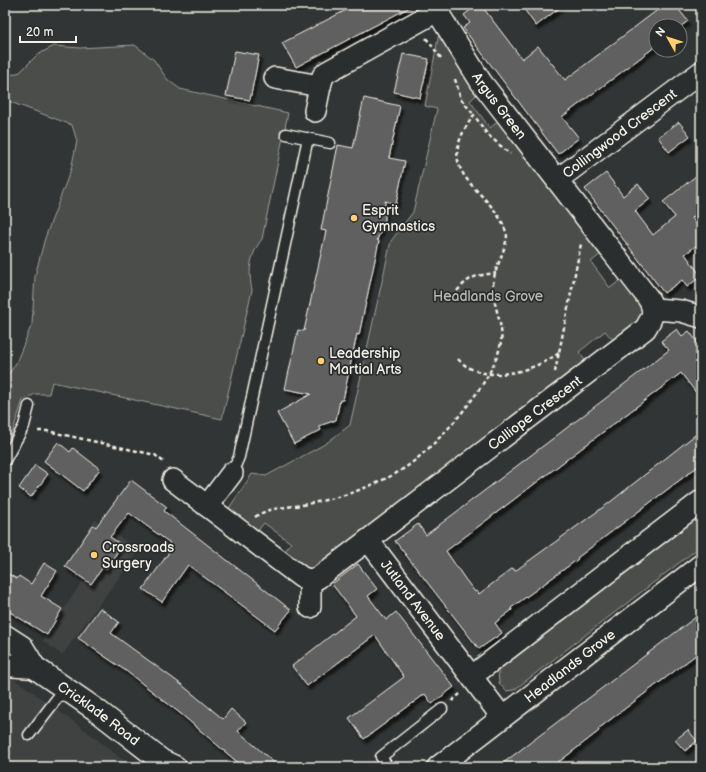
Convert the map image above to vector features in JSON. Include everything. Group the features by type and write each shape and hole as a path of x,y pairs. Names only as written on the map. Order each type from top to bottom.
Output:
{"main road":[{"name":"Cricklade Road","path":"5,636 22,647 34,667 65,688 167,765"},
{"path":"5,665 34,667"}],"street":[{"name":"Argus Green","path":"315,111 323,76 327,72 442,8 482,82 648,298 654,309"},
{"name":"Collingwood Crescent","path":"557,180 701,72"},
{"path":"276,78 320,86"},
{"path":"654,309 681,311 701,316"},
{"name":"Calliope Crescent","path":"368,540 645,329 654,315 654,309"},
{"path":"207,506 232,473"},
{"path":"173,480 301,577 310,581 318,578 368,540"},
{"path":"472,676 701,501"},
{"name":"Jutland Avenue","path":"368,540 502,717"},
{"name":"Headlands Grove","path":"438,767 701,565"},
{"path":"310,581 310,607"}],"lane":[{"path":"286,134 330,143"},
{"path":"232,473 239,456 308,138"},
{"path":"5,460 24,426 29,406"},
{"path":"29,735 65,688"},
{"path":"388,767 381,757 442,709"}],"path":[{"path":"415,23 444,63"},
{"path":"450,73 454,79 461,99 487,134 512,157"},
{"path":"242,533 254,518 272,508 306,504 352,492 384,480 406,467 446,431 489,374 498,356 502,340 493,285 506,244 507,236 506,228 488,203 473,188 458,161 457,148 462,133 474,115"},
{"path":"547,404 559,353 580,245 588,221"},
{"path":"576,240 580,245"},
{"path":"457,291 467,279 475,275 496,273"},
{"path":"458,359 470,369 489,374 515,371 534,366 549,361 559,353"},
{"path":"34,432 47,431 155,455 179,473 173,480"}],"shaded area":[{"path":"95,520 139,550 62,655 43,641 83,580 64,567"},
{"path":"5,674 23,685 89,733 132,767 5,767"}],"green space":[{"name":"Headlands Grove","path":"439,33 479,92 470,101 490,128 500,120 602,253 591,262 610,288 622,279 638,300 642,313 640,318 634,324 614,341 605,331 579,352 587,363 315,567 307,568 283,554 291,543 264,523 256,533 227,511 252,474 266,476 325,444 350,425 391,241 413,212 437,109 425,106"},
{"path":"135,45 154,60 167,79 180,89 288,113 262,239 255,251 251,263 250,276 252,290 222,419 52,382 49,394 35,394 23,400 12,433 5,443 5,380 16,363 32,324 35,276 45,238 71,169 77,141 72,125 5,100 5,77 20,72 37,55 54,46 80,48"},
{"path":"701,514 701,546 514,690 506,691 499,683 498,670"}],"building":[{"path":"356,5 414,5 296,67 282,43"},
{"path":"477,5 481,5 522,59 538,46 565,80 664,5 675,5 686,18 648,18 648,52 562,117 579,138 558,154 463,28 470,23 464,15"},
{"path":"521,5 563,5 536,26"},
{"path":"235,51 259,55 250,100 226,96"},
{"path":"403,54 429,59 420,98 394,92"},
{"name":"Esprit Gymnastics","path":"364,98 400,106 389,158 405,161 396,204 385,201 385,221 377,240 379,241 359,335 357,334 343,400 340,400 336,420 319,426 321,430 294,444 277,413 311,394 285,389 298,330 304,331 326,231 321,230 338,145 353,148"},
{"path":"679,122 690,136 669,152 658,137"},
{"path":"701,172 701,210 692,218 701,230 701,242 685,254 701,276 687,287 682,280 664,293 585,189 606,173 623,196 638,184 650,199 635,211 653,235 675,217 663,202"},
{"path":"677,329 682,336 689,331 701,347 701,399 681,373 446,551 465,579 475,592 477,591 479,594 513,568 515,571 609,503 695,435 701,443 701,464 577,558 578,559 511,608 512,610 495,623 502,633 479,649 395,541 418,524 426,535 669,350 661,341"},
{"path":"58,442 70,452 73,448 100,469 83,491 44,461"},
{"path":"35,465 48,474 31,497 19,488"},
{"path":"131,480 167,507 164,511 291,610 275,630 188,565 162,602 143,589 170,551 166,548 170,543 129,513 110,537 122,545 106,569 103,567 91,584 65,566 93,525 96,527"},
{"path":"44,563 57,571 41,596 62,609 47,635 5,609 5,572 17,579 19,576 31,584"},
{"path":"358,564 377,589 368,596 386,620 396,612 454,687 432,704 425,694 364,739 349,718 404,677 375,635 307,686 292,666 356,616 332,584"},
{"path":"100,608 119,622 111,633 182,685 223,719 231,709 246,722 238,731 279,767 243,767 181,714 126,671 78,638"},
{"path":"701,613 701,651 598,729 599,731 564,758 551,767 498,767"},
{"path":"688,730 697,741 685,751 675,740"}],"place":[{"name":"Esprit Gymnastics","path":"354,218"},
{"name":"Leadership Martial Arts","path":"321,361"},
{"name":"Crossroads Surgery","path":"94,555"}]}
